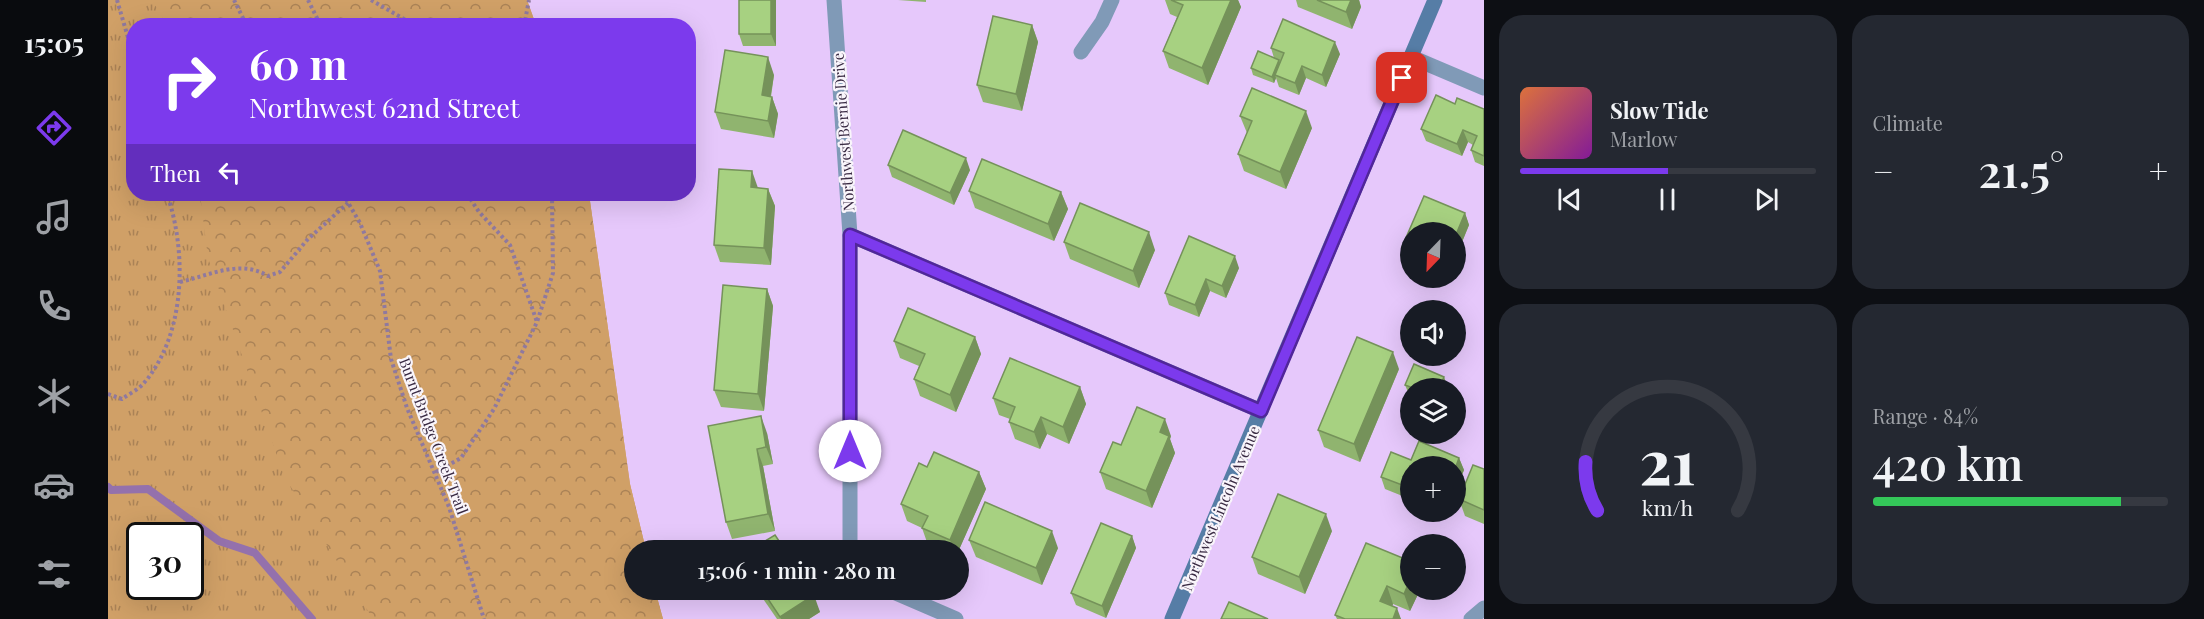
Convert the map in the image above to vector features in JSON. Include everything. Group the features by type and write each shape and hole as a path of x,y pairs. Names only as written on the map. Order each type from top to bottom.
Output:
{"street":[{"name":"Northwest Bernie Drive","path":"834,0 850,235 850,540"},
{"path":"1081,52 1102,22 1112,0"},
{"name":"Northwest Lincoln Avenue","path":"1172,619 1435,0"},
{"path":"1411,57 1484,88"},
{"path":"850,235 1261,411"},
{"path":"912,600 956,619"},
{"path":"1471,619 1484,608"}],"path":[{"path":"117,0 126,31"},
{"path":"234,0 243,18"},
{"path":"308,0 317,18"},
{"path":"371,0 402,18"},
{"path":"525,18 529,0"},
{"path":"108,394 122,399 143,384 159,361 172,334 180,282 170,201"},
{"path":"472,201 510,245 537,322"},
{"path":"436,472 461,458 494,409 537,322 553,273 552,201"},
{"path":"180,282 237,266 255,268 268,276 280,273 308,239 348,203"},
{"name":"Burnt Bridge Creek Trail","path":"348,203 380,271 391,359 407,408 436,472 484,619"}],"green space":[{"path":"108,0 527,0 533,18 126,18 126,201 590,201 630,484 644,540 624,540 624,600 658,600 663,619 108,619"},
{"path":"152,0 527,0 533,18 163,18"},
{"path":"201,201 590,201 630,484 644,540 624,540 624,600 658,600 663,619 373,619 284,476 208,258"}],"building":[{"path":"739,0 771,0 771,34 739,34"},
{"path":"1171,0 1231,0 1202,68 1163,51 1183,5"},
{"path":"1317,0 1351,0 1346,12"},
{"path":"993,16 1032,25 1016,94 977,85"},
{"path":"1283,19 1335,42 1322,75 1302,66 1295,83 1275,75 1284,53 1271,48"},
{"path":"725,50 768,57 762,95 772,97 768,121 715,112"},
{"path":"1258,51 1279,60 1272,77 1251,68"},
{"path":"1252,88 1306,111 1280,172 1238,154 1252,121 1240,116"},
{"path":"1436,95 1455,104 1457,98 1484,109 1484,156 1471,150 1477,136 1463,130 1457,144 1421,129"},
{"path":"903,130 966,158 950,193 888,165"},
{"path":"982,159 1061,192 1048,224 969,191"},
{"path":"719,169 752,171 751,187 768,189 764,248 714,245"},
{"path":"1424,196 1465,213 1461,222 1413,222"},
{"path":"1080,203 1149,232 1133,271 1064,242"},
{"path":"1189,236 1235,256 1222,286 1206,279 1195,305 1165,293"},
{"path":"723,285 767,289 758,394 714,390"},
{"path":"908,308 975,337 950,395 914,379 925,354 894,341"},
{"path":"1357,337 1393,352 1354,444 1318,430"},
{"path":"1010,358 1080,387 1063,427 1041,417 1034,432 1009,422 1015,407 993,398"},
{"path":"1413,366 1419,366 1444,377 1444,378 1408,378"},
{"path":"1137,407 1165,419 1160,432 1169,436 1146,491 1100,472 1113,442 1121,445"},
{"path":"761,416 766,447 757,449 768,514 726,522 708,426"},
{"path":"1418,444 1426,444 1454,456 1413,456"},
{"path":"934,452 979,472 950,540 922,528 928,516 901,504 919,463 927,467"},
{"path":"1391,452 1401,456 1400,484 1381,477"},
{"path":"1473,465 1484,469 1484,510 1466,502 1466,482"},
{"path":"1278,494 1326,514 1299,577 1252,557"},
{"path":"985,502 1052,531 1036,568 969,540"},
{"path":"1101,523 1132,536 1102,606 1071,593"},
{"path":"775,535 778,540 767,540"},
{"path":"1366,543 1400,557 1400,592 1387,586 1380,601 1397,608 1393,619 1345,619 1335,615"},
{"path":"769,600 806,600 780,617"},
{"path":"1229,602 1268,619 1221,619"}],"waterway":[{"path":"108,487 111,490 148,489 219,541 255,553 312,619"}],"route":[{"path":"850,451 850,235 1261,411 1402,78"}]}
